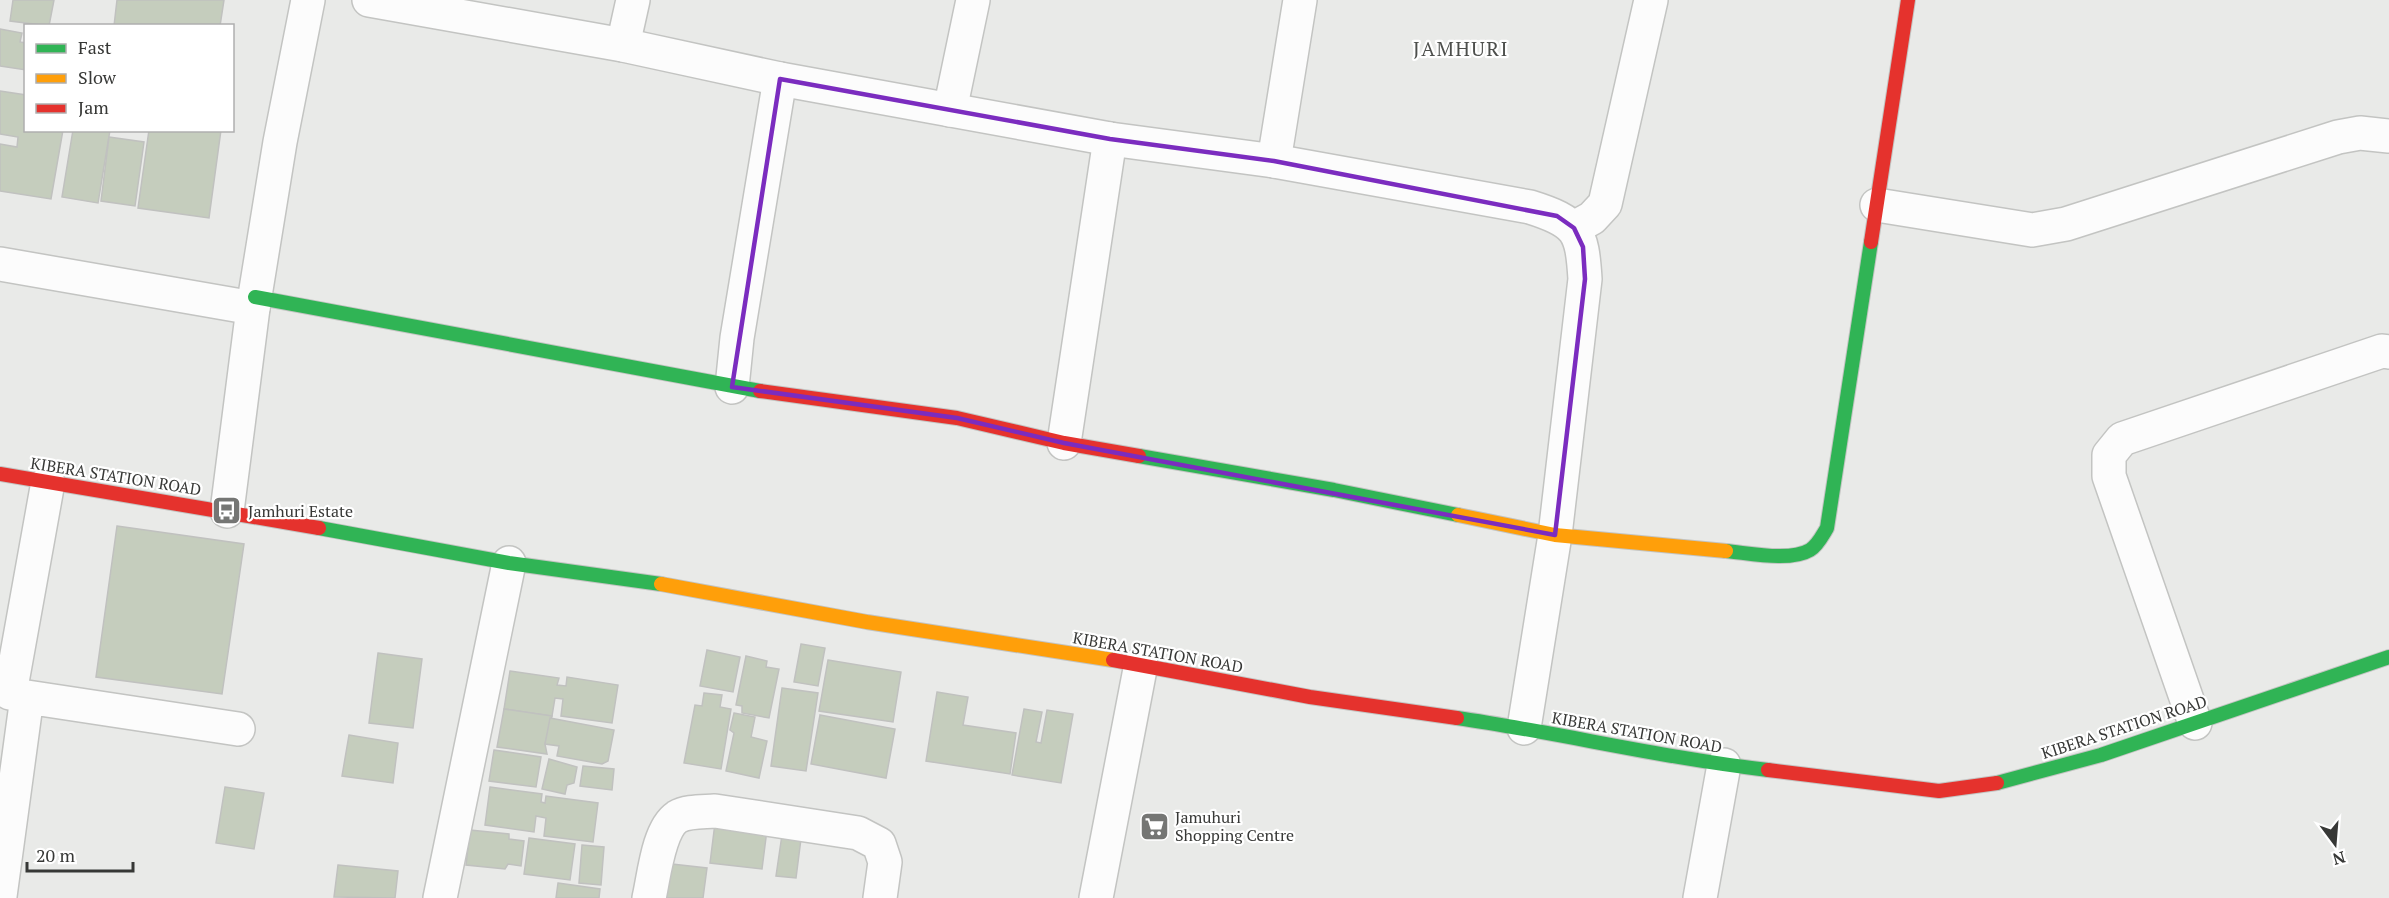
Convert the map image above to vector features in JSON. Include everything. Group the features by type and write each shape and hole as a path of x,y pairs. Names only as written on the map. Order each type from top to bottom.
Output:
{"street":[{"path":"227,511 254,303 280,142 308,0"},
{"path":"369,0 623,45 780,79 950,110 1110,139 1274,161 1530,207 1557,216 1574,228 1583,247 1586,279 1555,535 1524,728"},
{"path":"623,45 633,0"},
{"path":"950,110 973,0"},
{"path":"1274,161 1300,0"},
{"path":"1574,228 1593,218 1605,204 1651,0"},
{"path":"0,264 254,303 732,387 957,418 1064,443 1334,490 1555,535 1784,556 1798,555 1814,548 1827,528 1908,0"},
{"path":"732,387 737,338 780,79"},
{"path":"1877,205 2032,231 2043,230 2338,137 2360,133 2389,136"},
{"path":"1064,443 1110,139"},
{"path":"2195,723 2109,476 2109,455 2122,439 2382,351 2389,352"},
{"name":"KIBERA STATION ROAD","path":"0,474 227,511 509,563 667,585 867,622 1141,664 1310,697 1524,728 1724,765 1939,791 1968,789 2102,754 2389,657"},
{"path":"0,896 12,694 48,482"},
{"path":"440,898 509,563"},
{"path":"1096,898 1141,664"},
{"path":"12,694 238,729"},
{"path":"1700,898 1724,765"},
{"path":"649,898 663,836 670,826 677,818 694,812 715,811 858,833 879,844 885,862 880,898"}],"highlighted area":[{"path":"780,79 1110,139 1274,161 1557,216 1574,228 1583,247 1585,279 1555,535 1064,443 957,418 732,387"}],"building":[{"path":"13,0 54,0 49,24 10,21"},
{"path":"117,0 224,0 220,24 114,24"},
{"path":"0,29 22,33 20,42 24,43 24,70 0,66"},
{"path":"0,91 24,95 24,132 63,132 51,199 0,191 0,144 17,147 18,137 0,134"},
{"path":"73,132 110,132 98,203 62,197"},
{"path":"149,132 221,132 209,218 138,208"},
{"path":"109,137 144,142 135,206 101,201"},
{"path":"117,526 244,544 222,694 96,677"},
{"path":"801,644 825,648 818,686 794,682"},
{"path":"707,650 740,657 733,692 700,686"},
{"path":"378,653 422,659 413,728 369,723"},
{"path":"746,656 767,661 766,667 779,669 769,718 742,713 742,706 736,705"},
{"path":"828,660 901,672 893,722 819,711"},
{"path":"510,671 559,678 557,685 566,686 567,677 618,685 612,723 561,716 563,699 555,698 552,716 504,709"},
{"path":"782,688 818,693 806,771 771,766"},
{"path":"937,692 968,697 963,725 1016,733 1010,774 926,761"},
{"path":"704,693 722,695 720,707 731,709 721,769 684,763 695,705 702,706"},
{"path":"504,709 552,716 545,744 547,754 497,747"},
{"path":"1024,709 1042,712 1036,742 1041,743 1047,710 1073,714 1061,783 1012,775"},
{"path":"734,713 755,717 751,737 767,741 759,778 726,771 734,733 730,730"},
{"path":"820,715 895,729 886,778 811,764"},
{"path":"550,718 614,730 608,761 602,764 557,756 559,746 545,744"},
{"path":"349,735 398,743 393,783 342,776"},
{"path":"494,750 541,757 536,787 489,781"},
{"path":"549,759 577,767 574,783 567,785 565,794 542,789"},
{"path":"583,766 614,769 612,790 580,786"},
{"path":"225,787 264,793 254,849 216,843"},
{"path":"490,787 542,794 541,802 545,803 546,796 598,803 593,842 544,836 546,818 536,816 534,832 485,825"},
{"path":"716,815 768,822 762,869 710,863"},
{"path":"783,828 802,831 796,878 776,876"},
{"path":"470,830 509,834 509,839 524,841 521,866 508,864 505,869 466,865"},
{"path":"529,838 575,844 570,880 524,874"},
{"path":"582,845 604,847 601,885 579,883"},
{"path":"663,863 707,868 703,898 659,898"},
{"path":"338,865 398,871 395,898 334,897"},
{"path":"558,883 600,889 599,898 556,898"}],"traffic: fast":[{"path":"1726,551 1769,556 1802,554 1815,546 1827,528 1871,242"},
{"path":"255,297 760,391"},
{"path":"1139,456 1334,490 1458,515"},
{"path":"319,528 509,563 661,584"},
{"path":"1997,783 2101,755 2389,657"},
{"path":"1457,718 1690,759 1768,770"}],"traffic: slow":[{"path":"1458,515 1555,535 1726,551"},
{"path":"661,584 867,622 1113,660"}],"traffic: jam":[{"path":"1871,242 1908,0"},
{"path":"760,391 957,418 1064,443 1139,456"},
{"path":"0,474 319,528"},
{"path":"1113,660 1310,697 1457,718"},
{"path":"1768,770 1939,791 1997,783"}],"place":[{"name":"Jamhuri Estate","path":"227,511"},
{"name":"Jamuhuri Shopping Centre","path":"1154,826"}],"district":[{"name":"JAMHURI","path":"1461,48"}]}
